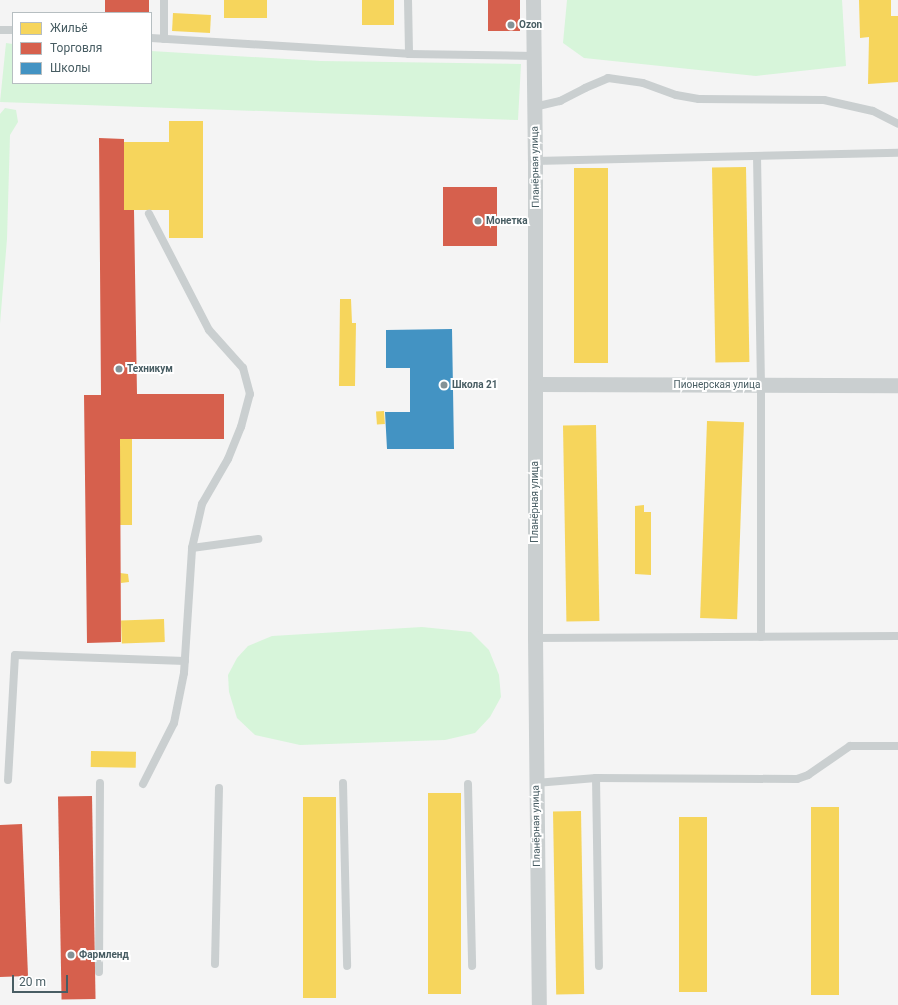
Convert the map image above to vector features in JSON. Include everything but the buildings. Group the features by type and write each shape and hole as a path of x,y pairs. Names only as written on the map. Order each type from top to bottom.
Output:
{"street":[{"name":"Планёрная улица","path":"533,0 536,161 535,638 539,1005"},
{"name":"Пионерская улица","path":"536,384 898,385"}],"lane":[{"path":"164,0 164,39"},
{"path":"408,0 409,54"},
{"path":"0,30 12,30"},
{"path":"152,38 409,54 534,56"},
{"path":"534,107 560,102 585,88 608,78 644,83 676,95 700,99 824,100 873,111 898,124"},
{"path":"536,161 898,153"},
{"path":"757,156 761,385 760,637"},
{"path":"144,784 174,723 185,661 192,548 202,504 228,460 241,427 250,394 243,368 209,330 149,214"},
{"path":"192,548 258,539"},
{"path":"535,638 898,636"},
{"path":"8,780 14,656 185,661"},
{"path":"536,783 596,778 797,779 808,775 850,746 898,746"},
{"path":"596,778 599,966"},
{"path":"99,972 100,783"},
{"path":"343,783 347,966"},
{"path":"468,784 472,966"},
{"path":"215,964 219,788"}],"green space":[{"path":"567,0 842,0 846,66 756,76 584,58 563,43"},
{"path":"6,43 12,44 12,84 152,84 152,51 321,61 521,64 518,120 0,102"},
{"path":"5,108 16,110 18,122 10,135 7,239 0,324 0,114"},
{"path":"422,627 471,632 489,650 499,675 501,697 490,717 475,733 445,740 300,745 255,735 237,718 229,692 228,675 237,658 248,646 272,636"}],"place":[{"name":"Ozon","path":"511,25"},
{"name":"Монетка","path":"478,221"},
{"name":"Техникум","path":"119,369"},
{"name":"Школа 21","path":"444,385"},
{"name":"Фармленд","path":"71,955"}]}
